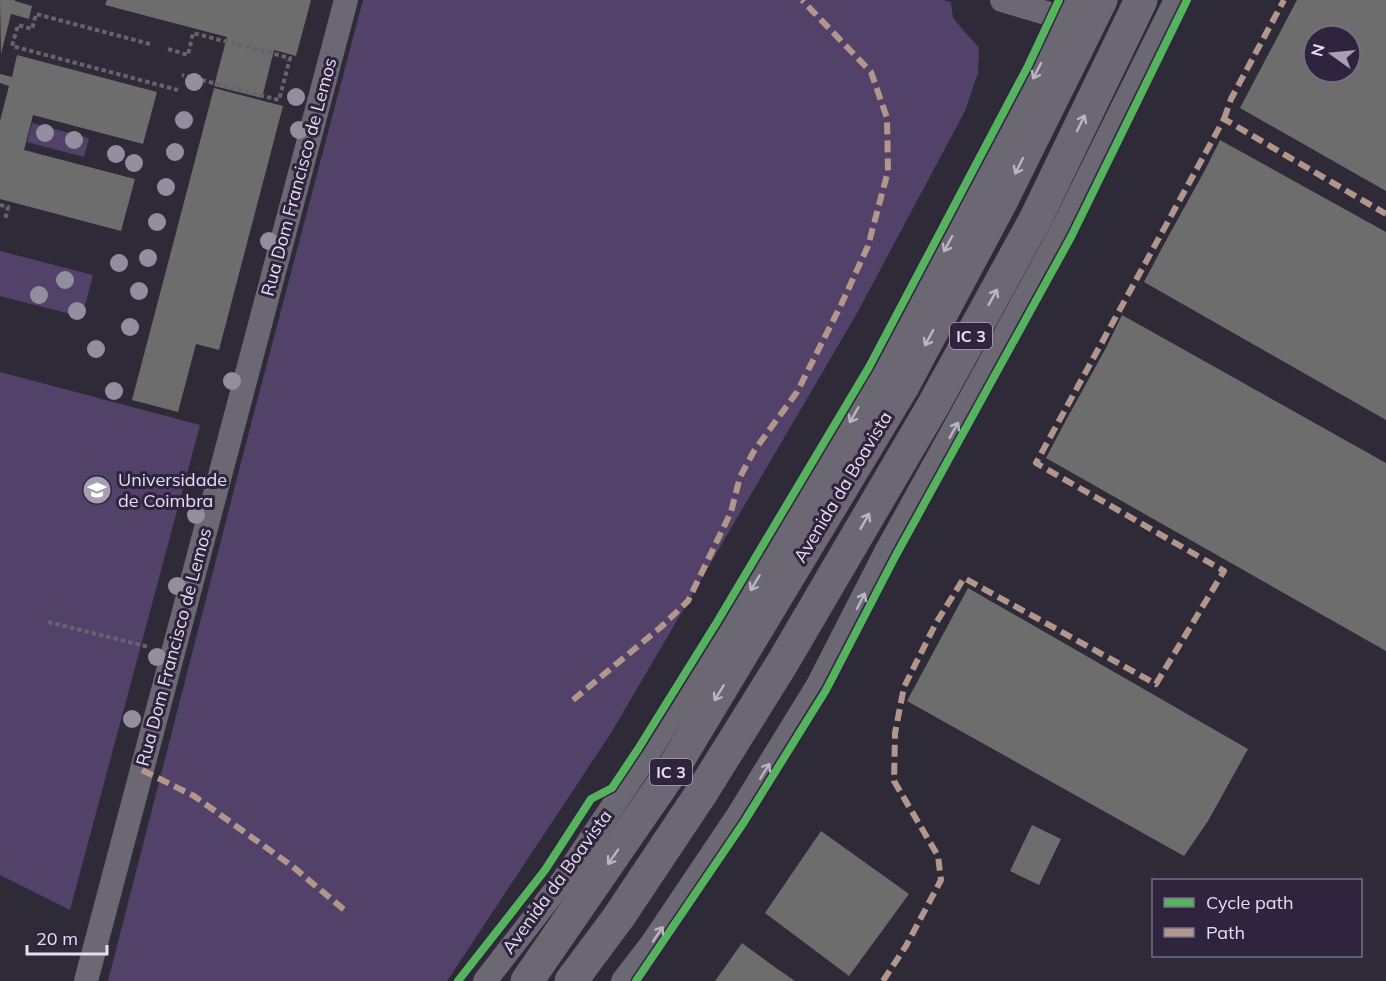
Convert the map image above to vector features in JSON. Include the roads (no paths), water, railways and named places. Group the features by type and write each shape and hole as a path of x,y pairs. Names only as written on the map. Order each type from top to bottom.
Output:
{"highway":[{"name":"Avenida da Boavista","path":"527,981 671,772 903,386 1002,200 1101,0"},
{"name":"Avenida da Boavista","path":"571,981 618,918 702,792 783,662 928,414 1036,218 1141,0"},
{"path":"503,981 542,933 585,897"},
{"path":"593,981 618,918"}],"street":[{"name":"Rua Dom Francisco de Lemos","path":"86,981 346,0"},
{"path":"1002,0 1067,9"},
{"path":"623,981 653,942 737,817 819,685 886,550 1061,232 1176,0"},
{"name":"Avenida da Boavista","path":"485,981 564,879 647,755 805,500 879,372 978,188 1067,9"}],"place":[{"name":"Universidade de Coimbra","path":"97,490"}]}
